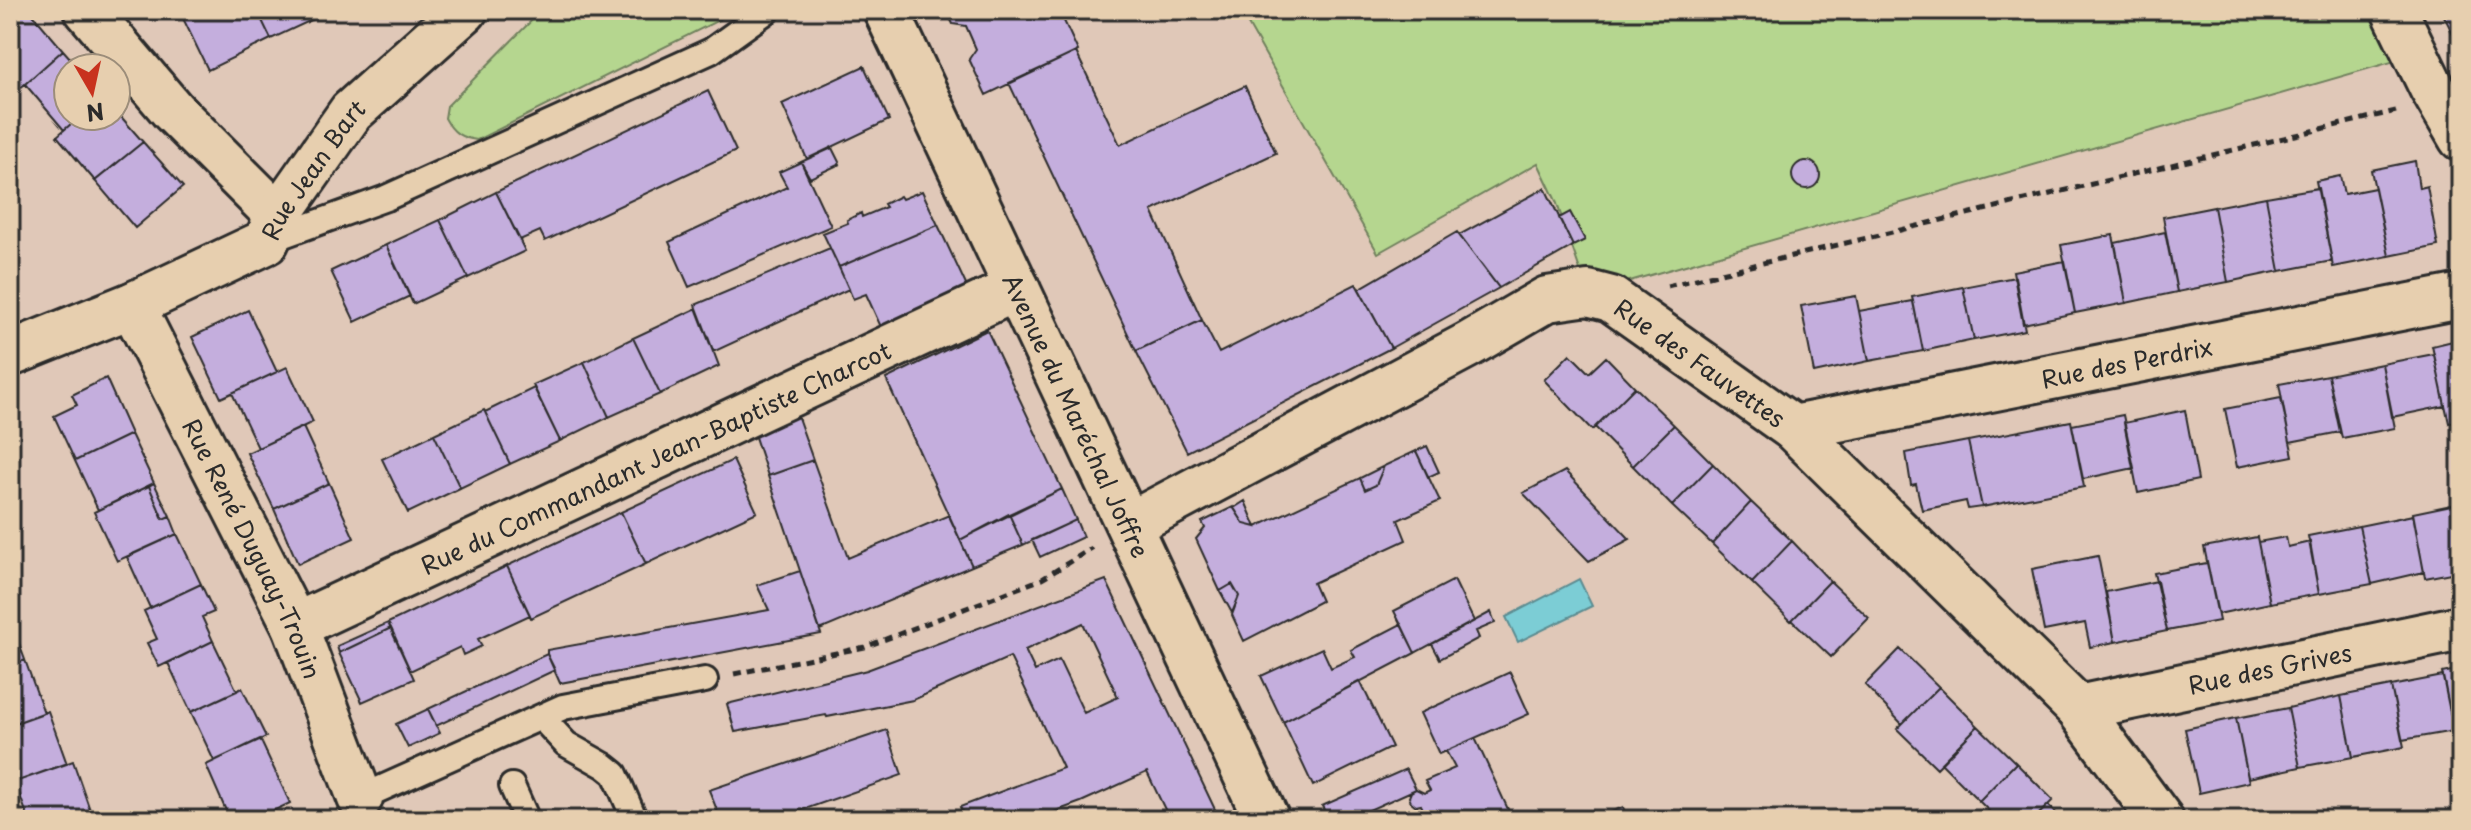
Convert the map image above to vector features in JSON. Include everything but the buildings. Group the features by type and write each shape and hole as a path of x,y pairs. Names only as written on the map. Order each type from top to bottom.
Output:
{"street":[{"path":"87,10 272,229"},
{"name":"Rue Jean Bart","path":"10,354 132,305 272,229 351,112 465,10"},
{"name":"Avenue du Maréchal Joffre","path":"886,10 1267,820"},
{"path":"2394,10 2461,138"},
{"name":"Rue du Commandant Jean-Baptiste Charcot","path":"295,626 1017,288"},
{"name":"Rue des Fauvettes","path":"1129,525 1468,345 1547,299 1588,293 1611,299 1793,428 2078,708 2161,820"},
{"name":"Rue des Perdrix","path":"1793,428 2461,296"},
{"name":"Rue René Duguay-Trouin","path":"132,305 295,626 360,798"},
{"name":"Rue des Grives","path":"2078,708 2461,628"}],"lane":[{"path":"272,229 386,198 711,51 768,10"},
{"path":"360,798 392,781 563,707 705,680"},
{"path":"541,717 566,744 615,774 635,820"},
{"path":"512,786 527,820"}],"path":[{"path":"1611,299 2436,95"},
{"path":"705,680 865,647 1042,579 1129,525"}],"green space":[{"path":"542,10 733,10 719,20 477,140 458,134 445,118 447,106"},
{"path":"1240,10 2387,10 2416,55 1588,293 1556,201 1538,163 1378,253"}],"water":[{"path":"1579,579 1592,606 1518,642 1506,617"}]}
